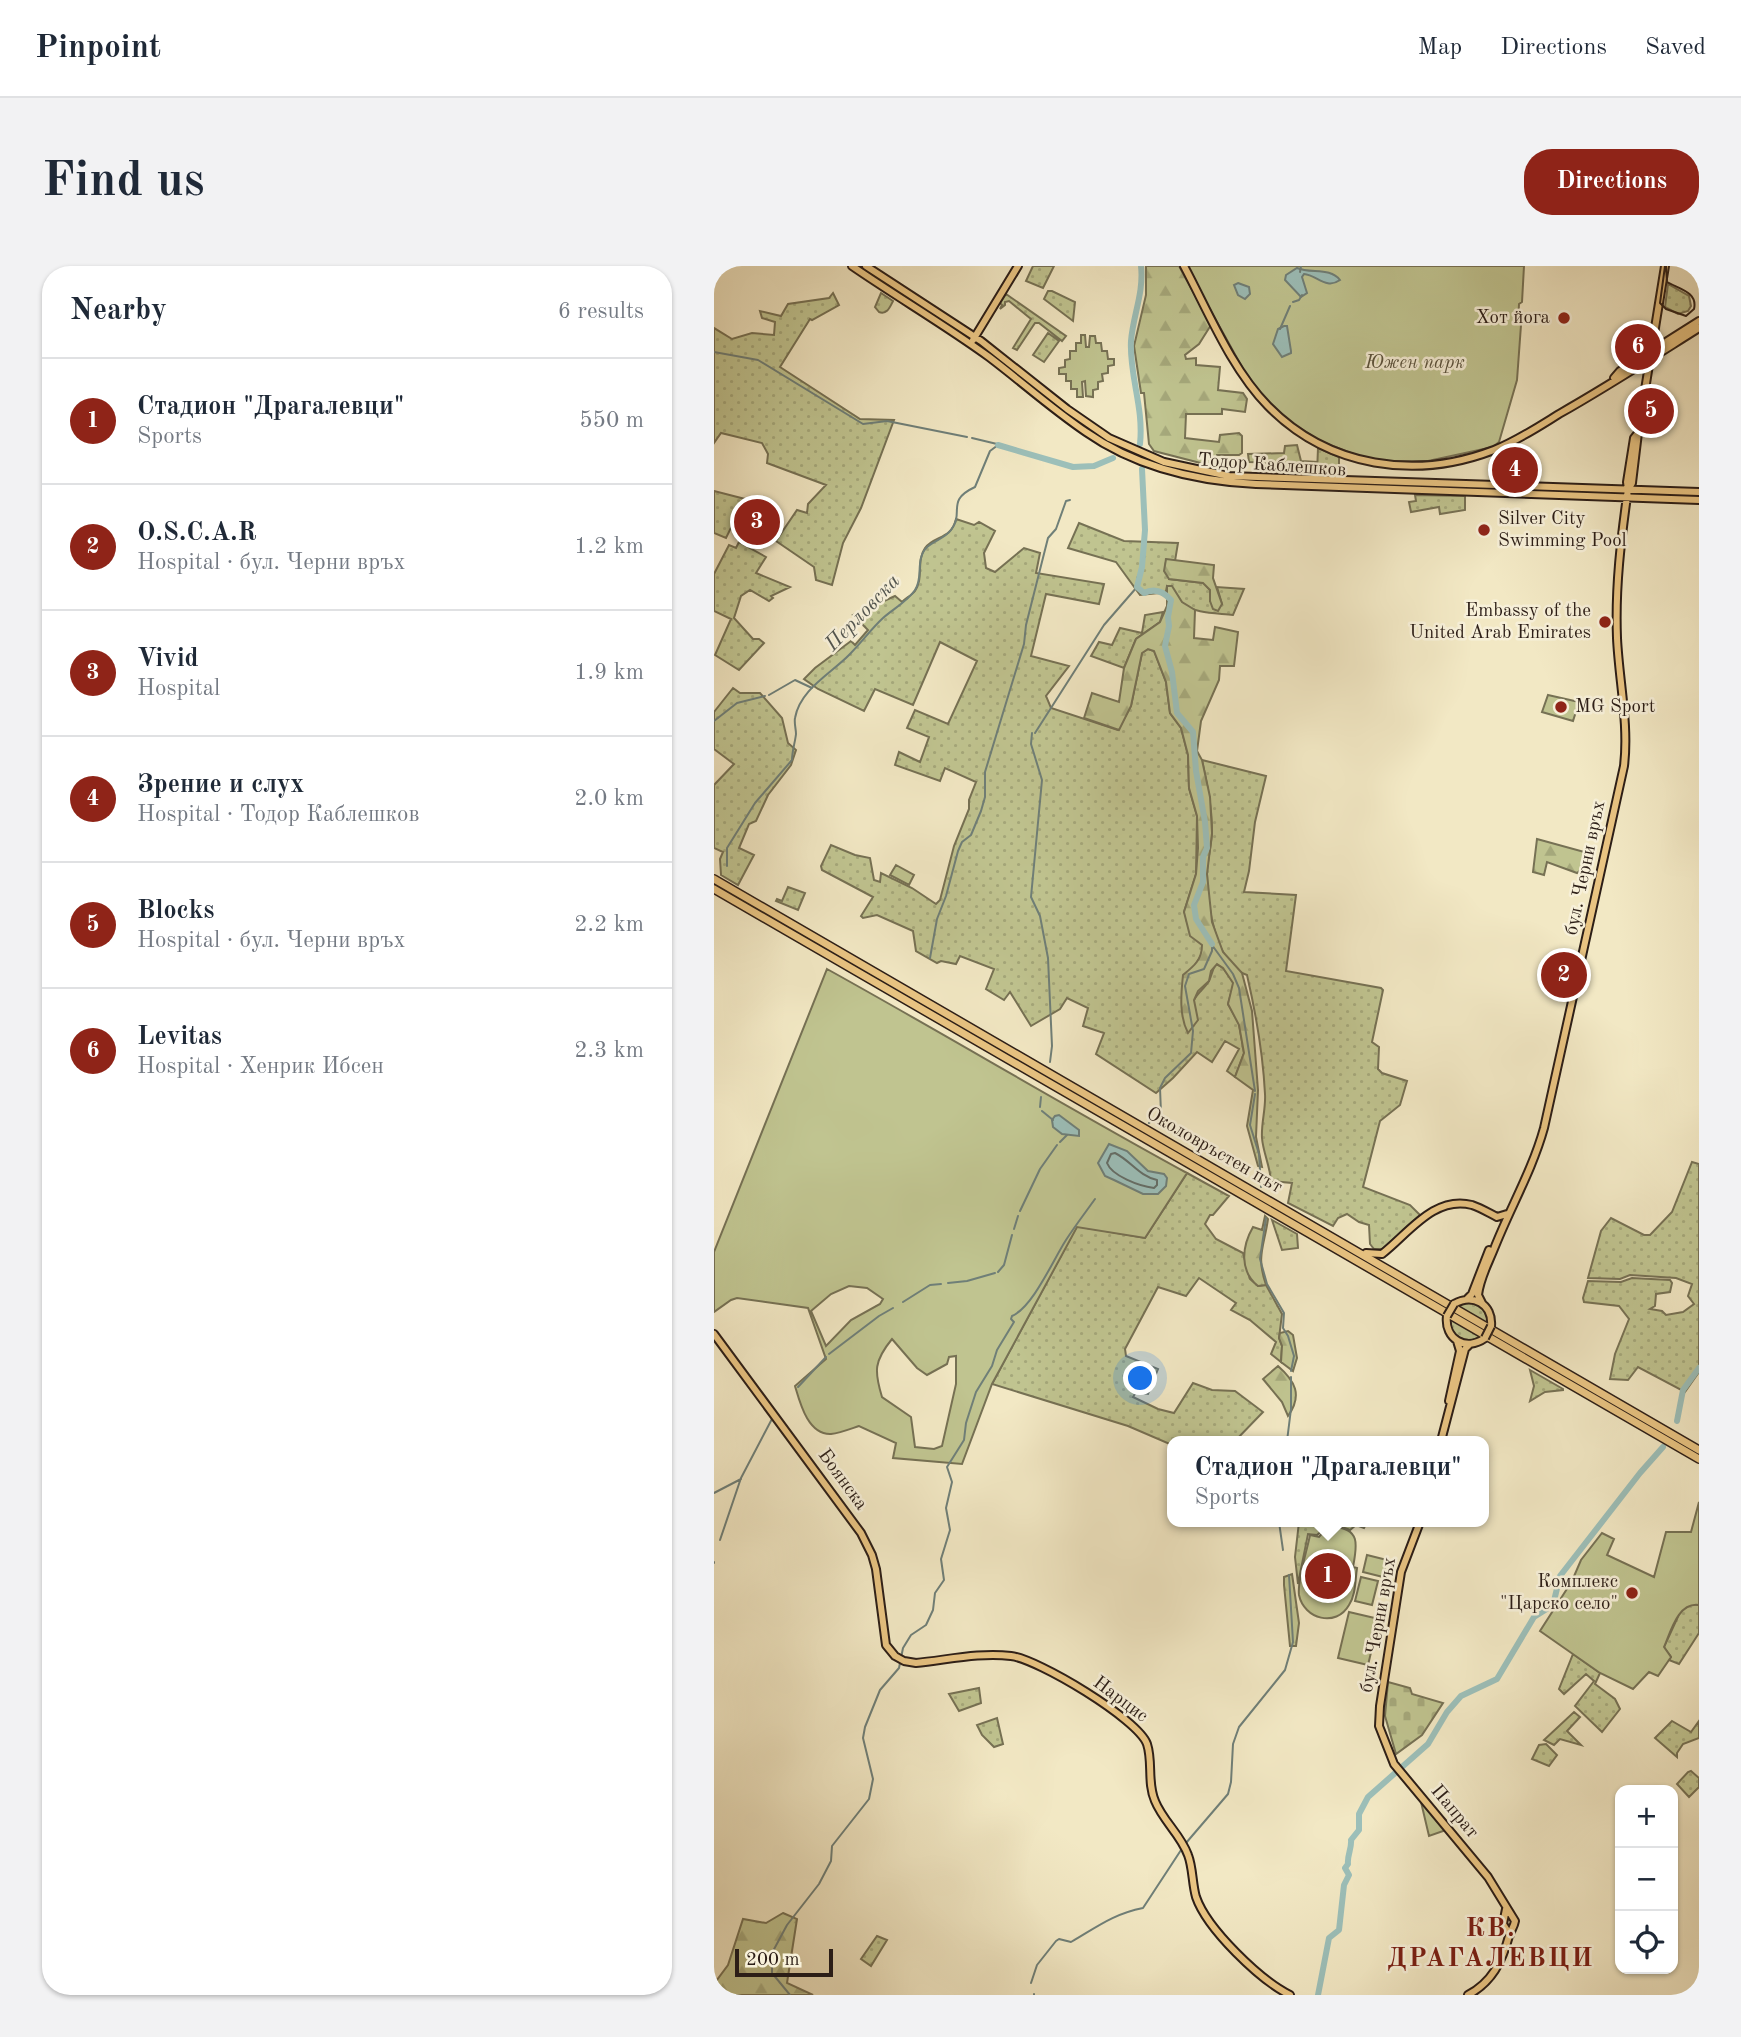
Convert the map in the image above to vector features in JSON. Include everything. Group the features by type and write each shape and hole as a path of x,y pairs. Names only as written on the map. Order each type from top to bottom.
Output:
{"highway":[{"name":"Околовръстен път","path":"717,878 1287,1216 1612,1404 1662,1428 1698,1455"},
{"name":"Околовръстен път","path":"714,889 1276,1214 1287,1216 1325,1233 1698,1455"},
{"path":"821,941 848,951"},
{"path":"862,959 884,978"},
{"path":"1054,1077 1075,1084"},
{"path":"1087,1091 1101,1105"},
{"path":"1281,1204 1299,1232"},
{"path":"1256,1209 1276,1214"},
{"path":"1325,1233 1336,1237"},
{"path":"1612,1404 1635,1408"},
{"path":"1612,1404 1627,1422"},
{"path":"1645,1413 1662,1428"},
{"path":"1669,1447 1698,1455"}],"main road":[{"name":"Тодор Каблешков","path":"852,266 971,345 1100,442 1152,466 1192,477 1256,485 1628,493"},
{"name":"Тодор Каблешков","path":"866,266 974,337 1093,429 1146,456 1194,470 1247,477 1628,493"},
{"path":"971,345 1018,266"},
{"path":"1184,266 1239,368 1268,406 1317,443 1363,460 1386,465 1418,467 1491,451 1508,444 1611,383 1620,371 1699,328"},
{"name":"бул. Черни връх","path":"1467,1299 1472,1294 1483,1263 1530,1170 1544,1128 1624,766 1625,726 1616,606 1618,553 1634,470 1665,266"},
{"path":"1651,355 1699,321"},
{"path":"1654,334 1658,340 1669,341"},
{"path":"1628,493 1699,492"},
{"path":"1628,493 1699,500"},
{"path":"1366,1253 1382,1254 1427,1214 1446,1205 1471,1205 1500,1217 1511,1210"},
{"name":"бул. Черни връх","path":"1482,1303 1478,1291 1496,1240"},
{"path":"1442,1436 1460,1351 1457,1341 1448,1331 1447,1316 1454,1304 1467,1299 1482,1303 1490,1313 1491,1326 1485,1338 1465,1349 1456,1391 1447,1416"},
{"name":"Боянска","path":"714,1334 843,1508 868,1547 877,1578 884,1639 895,1656 904,1661"},
{"path":"1457,1341 1470,1345"},
{"name":"бул. Черни връх","path":"1382,1735 1379,1715 1398,1587 1402,1567 1418,1527"},
{"name":"Нарцис","path":"904,1661 916,1663 1012,1656 1038,1664 1135,1727 1147,1743 1155,1803 1186,1850 1196,1896 1209,1919 1237,1952 1269,1982 1290,1995"},
{"name":"Папрат","path":"1382,1735 1394,1764 1488,1877 1506,1907 1509,1917 1503,1924 1510,1930 1507,1948 1485,1985 1468,1995"}],"green space":[{"path":"1033,266 1054,266 1043,288 1026,281"},
{"path":"1146,266 1179,266 1211,325 1199,344 1185,355 1186,359 1196,358 1196,365 1220,367 1218,390 1243,393 1247,399 1245,412 1222,409 1222,414 1186,414 1185,438 1219,442 1220,435 1239,433 1242,436 1242,453 1217,455 1216,467 1154,451 1149,444 1144,393 1141,393 1134,346 1146,295"},
{"name":"Южен парк","path":"1186,266 1524,266 1522,302 1519,304 1518,323 1521,325 1517,380 1499,442 1493,447 1428,461 1381,461 1320,441 1289,421 1266,400 1247,376"},
{"path":"1668,284 1689,296 1691,306 1688,311 1678,314 1665,307"},
{"path":"1048,291 1075,302 1073,321 1044,299"},
{"path":"833,293 839,305 810,319 780,367 860,419 894,420 861,508 843,543 832,585 816,580 814,567 776,541 797,510 807,513 808,504 826,485 767,463 768,454 762,443 721,433 714,443 714,328 732,339 752,333 774,335 775,322 762,318 760,311 781,316 788,304 829,298"},
{"path":"881,293 893,301 888,310 882,313 875,307"},
{"path":"1006,294 1066,336 1062,341 1039,323 1035,323 1017,350 1013,348 1031,319 1009,301 1000,309 1000,303"},
{"path":"1048,333 1059,341 1044,362 1033,355"},
{"path":"1081,335 1085,335 1086,347 1089,347 1090,336 1095,336 1096,343 1101,343 1102,351 1107,351 1108,359 1114,359 1114,365 1108,366 1108,373 1102,374 1103,381 1098,382 1098,389 1093,390 1093,397 1086,396 1085,381 1082,382 1083,397 1077,397 1077,389 1071,389 1071,381 1066,381 1066,374 1059,374 1059,368 1065,367 1065,360 1070,359 1070,351 1076,351 1076,343 1081,343"},
{"path":"980,343 1085,426 1084,428 977,346"},
{"path":"1104,437 1171,466 1218,476 1255,479 1255,482 1202,477 1137,458 1103,441"},
{"path":"1297,445 1301,461 1317,462 1317,473 1276,471 1276,463 1249,462 1248,454 1284,453 1285,446"},
{"path":"1318,448 1339,457 1339,471 1344,474 1317,473"},
{"path":"1258,479 1495,487 1494,490 1258,482"},
{"path":"714,491 745,499 726,538 714,533"},
{"path":"1415,495 1465,496 1465,510 1440,514 1439,507 1411,512 1409,502 1416,501"},
{"path":"956,519 974,525 979,522 995,531 984,553 986,568 995,572 1024,548 1040,553 1036,573 1104,584 1099,604 1046,594 1031,656 1069,666 1046,696 1051,708 1118,730 1131,706 1142,653 1148,649 1154,651 1166,682 1170,713 1181,728 1188,755 1189,788 1197,816 1196,874 1184,912 1202,945 1202,954 1195,965 1194,1000 1209,981 1216,964 1223,968 1234,983 1228,1004 1239,1024 1244,1053 1235,1077 1227,1071 1239,1049 1225,1041 1212,1062 1197,1052 1156,1093 1096,1054 1104,1033 1083,1026 1088,1008 1067,998 1060,1009 1031,1026 1010,992 1004,1000 986,989 994,969 960,956 956,964 941,961 937,963 916,951 913,931 877,915 863,918 861,916 873,897 822,870 821,866 831,845 870,858 874,880 880,882 881,873 912,888 936,904 940,900 954,846 969,809 969,800 976,782 945,768 940,781 895,765 899,752 920,762 929,737 907,728 915,710 948,724 977,661 940,642 913,705 875,689 864,711 818,689 804,679 851,641 855,645 868,630 853,615 895,596 902,602 914,592 918,586 922,553 929,544 950,531"},
{"path":"1079,523 1124,541 1178,543 1175,561 1166,560 1169,579 1204,583 1210,590 1210,601 1222,604 1217,587 1244,589 1233,615 1187,607 1167,586 1165,596 1159,593 1140,595 1116,562 1068,548"},
{"path":"739,542 766,557 756,573 790,587 771,596 773,598 769,601 750,590 741,596 734,618 753,639 764,643 739,670 715,655 731,619 714,611 714,574 729,545 736,548"},
{"path":"1166,559 1214,565 1213,578 1222,604 1218,611 1213,609 1210,590 1203,583 1169,579 1164,571"},
{"path":"1167,586 1172,586 1182,602 1195,610 1194,638 1213,640 1215,627 1238,632 1234,666 1220,666 1219,680 1201,721 1197,751 1202,760 1210,797 1212,833 1207,874 1212,922 1223,952 1242,973 1252,1011 1258,1090 1256,1137 1262,1167 1258,1166 1247,1126 1253,1090 1235,1077 1244,1053 1239,1025 1228,1004 1233,983 1223,968 1217,964 1211,971 1209,981 1198,991 1194,1000 1198,1020 1188,1033 1183,1019 1183,975 1194,966 1202,950 1202,945 1190,936 1184,912 1196,874 1197,816 1189,788 1188,755 1181,728 1170,713 1166,682 1154,651 1148,649 1142,653 1131,706 1119,730 1084,718 1092,693 1119,702 1124,668 1136,639 1160,622 1167,606"},
{"path":"1163,612 1160,622 1136,639 1124,668 1091,656 1099,642 1112,645 1120,628 1142,633 1145,615"},
{"path":"733,688 740,693 760,693 782,718 788,743 796,750 791,765 768,795 756,821 749,824 739,848 754,855 738,885 721,875 720,859 723,852 714,848 714,785 734,764 714,749 714,712"},
{"name":"MG Sport","path":"1548,695 1579,702 1573,721 1542,712"},
{"path":"1202,760 1266,776 1255,822 1244,892 1296,895 1286,971 1383,990 1372,1042 1379,1047 1378,1069 1382,1073 1407,1081 1400,1105 1380,1121 1363,1187 1410,1205 1420,1215 1382,1249 1374,1249 1370,1244 1369,1225 1347,1214 1338,1218 1333,1226 1288,1203 1292,1183 1271,1181 1262,1138 1265,1100 1263,1064 1247,975 1236,969 1227,959 1211,916 1207,874 1212,822"},
{"path":"1537,839 1588,853 1582,869 1577,873 1547,862 1544,875 1533,872"},
{"path":"896,865 914,875 909,885 890,875"},
{"path":"714,884 1221,1178 1220,1179"},
{"path":"788,887 805,893 798,910 776,901 782,901"},
{"path":"827,969 1187,1173 1145,1238 1077,1227 992,1384 962,1464 893,1458 896,1443 859,1426 831,1434 816,1429 806,1417 795,1386 826,1359 808,1308 737,1298 714,1312 714,1252","holes":["849,1286 867,1288 883,1299 880,1304 851,1320 826,1346 811,1311 831,1294","892,1339 917,1368 927,1375 947,1364 949,1357 956,1356 956,1384 942,1446 934,1449 915,1447 911,1417 882,1397 877,1366"]},
{"path":"1692,1162 1699,1164 1699,1372 1685,1392 1638,1367 1628,1380 1610,1379 1615,1354 1629,1319 1619,1306 1584,1302 1588,1281 1621,1282 1632,1278 1670,1280 1670,1292 1656,1294 1655,1306 1650,1309 1662,1311 1666,1315 1683,1312 1694,1304 1688,1296 1692,1284 1676,1278 1630,1275 1620,1279 1588,1278 1601,1231 1611,1218 1644,1235 1650,1235 1672,1212"},
{"path":"1187,1173 1229,1196 1205,1224 1216,1239 1243,1253 1250,1279 1258,1286 1266,1285 1282,1314 1279,1338 1282,1346 1281,1362 1271,1354 1276,1342 1250,1320 1231,1310 1236,1303 1199,1278 1186,1296 1158,1287 1125,1349 1126,1356 1158,1369 1148,1394 1136,1392 1133,1397 1174,1413 1193,1383 1212,1390 1235,1391 1263,1412 1240,1436 1167,1436 1167,1443 1128,1426 992,1384 1077,1226 1145,1238"},
{"path":"1265,1216 1268,1219 1261,1259 1266,1285 1258,1286 1248,1273 1244,1258 1246,1242 1253,1227 1262,1230"},
{"path":"1272,1220 1297,1234 1298,1248 1282,1250"},
{"path":"1469,1302 1483,1309 1488,1325 1457,1306"},
{"path":"1450,1318 1481,1336 1469,1340 1460,1338 1453,1330"},
{"path":"1288,1331 1293,1335 1297,1358 1293,1371 1281,1362 1280,1333"},
{"path":"1278,1366 1289,1377 1295,1389 1295,1401 1288,1416 1282,1402 1263,1379"},
{"path":"1530,1370 1563,1390 1545,1392 1530,1401 1534,1386"},
{"name":"Комплекс \"Царско село\"","path":"1699,1502 1699,1605 1686,1608 1676,1619 1664,1647 1671,1657 1658,1676 1649,1672 1633,1689 1600,1673 1540,1631 1572,1581 1581,1560 1602,1533 1614,1539 1607,1555 1654,1577 1666,1532 1691,1532"},
{"path":"1298,1527 1330,1527 1317,1535 1308,1534 1298,1584 1295,1557"},
{"path":"1333,1527 1349,1531 1355,1540 1355,1587 1351,1601 1343,1612 1336,1617 1321,1618 1307,1610 1302,1603 1299,1582 1310,1535 1319,1537 1325,1530"},
{"path":"1367,1555 1387,1560 1383,1577 1363,1572"},
{"path":"1292,1574 1299,1623 1296,1646 1290,1646 1284,1585 1284,1577"},
{"path":"1361,1577 1378,1581 1372,1605 1355,1601"},
{"path":"1692,1604 1699,1605 1699,1633 1679,1664 1669,1660 1671,1657 1664,1647 1681,1610"},
{"path":"1349,1612 1379,1619 1368,1665 1338,1658"},
{"path":"1573,1654 1600,1673 1595,1684 1615,1699 1620,1709 1602,1732 1575,1706 1594,1681 1586,1674 1564,1694 1559,1689"},
{"path":"1388,1682 1410,1688 1412,1694 1443,1703 1422,1735 1396,1754 1385,1716"},
{"path":"979,1688 981,1703 959,1711 949,1694"},
{"path":"1574,1712 1580,1717 1567,1731 1581,1745 1560,1739 1554,1745 1544,1740"},
{"path":"997,1718 1003,1744 994,1747 982,1735 977,1725"},
{"path":"1672,1721 1691,1732 1699,1721 1699,1738 1683,1744 1677,1757 1655,1738"},
{"path":"1546,1744 1557,1755 1549,1766 1532,1759 1539,1745"},
{"path":"1691,1771 1699,1778 1699,1787 1689,1797 1677,1784"},
{"path":"1423,1802 1446,1830 1429,1836"},
{"path":"783,1913 797,1919 787,1983 813,1995 714,1995 714,1984 728,1965 743,1919 766,1923"},
{"path":"877,1936 887,1940 871,1966 861,1959"}],"water":[{"path":"1297,268 1331,273 1340,280 1326,283 1304,274 1302,277 1307,293 1301,297 1285,280 1286,275"},
{"path":"1238,283 1249,287 1250,294 1245,299 1238,295 1234,285"},
{"path":"1287,326 1291,353 1282,357 1273,344 1278,329"},
{"path":"1059,1115 1079,1130 1079,1136 1062,1134 1053,1127 1052,1120"},
{"path":"1109,1144 1127,1151 1148,1171 1164,1174 1167,1178 1166,1186 1158,1194 1143,1194 1105,1176 1098,1163"}],"waterway":[{"name":"Перловска","path":"1140,444 1140,417 1131,341 1141,285 1141,266"},
{"path":"1300,272 1301,266"},
{"path":"1293,302 1299,300 1302,295"},
{"path":"1280,329 1290,306"},
{"path":"714,352 758,360 863,424 887,421 967,437"},
{"path":"972,438 997,444"},
{"name":"Перловска","path":"727,866 727,848 755,803 792,760 796,734 795,718 803,698 850,654 883,618 912,594 918,582 923,552 951,530 955,524 958,502 966,492 975,487 990,451 998,445"},
{"name":"Перловска","path":"998,445 1073,467 1094,466 1113,458"},
{"path":"1142,469 1145,530 1142,567 1137,587 1144,593 1155,591 1165,594 1171,600 1165,646 1172,672 1177,713 1193,732 1207,848 1203,857 1203,882 1194,905 1196,919 1212,944"},
{"path":"930,958 937,919 958,851 962,842 971,835 985,797 985,772 1024,644 1026,625 1048,538 1056,529 1066,501 1070,500"},
{"path":"1035,733 1104,625 1137,587"},
{"name":"Перловска","path":"769,695 795,680 812,688"},
{"name":"Перловска","path":"714,721 737,703 765,696"},
{"path":"1032,733 1031,744 1042,780 1031,897 1040,916 1048,958 1052,1046 1050,1062"},
{"path":"1149,1123 1161,1113 1160,1088 1165,1078 1191,1053 1193,1031 1185,986 1189,974 1204,969 1212,951 1212,944"},
{"path":"1212,945 1233,974 1239,988 1255,1091"},
{"path":"1255,1094 1250,1125 1259,1154 1261,1187"},
{"path":"1040,1107 1041,1097"},
{"path":"1042,1111 1053,1120"},
{"path":"1060,1142 1067,1135"},
{"path":"1020,1211 1040,1169 1057,1145"},
{"path":"790,1995 772,1973 772,1953 787,1925 819,1884 831,1861 832,1846 869,1799 873,1779 863,1738 865,1727 880,1690 899,1668 903,1648 911,1635 926,1625 933,1610 935,1593 944,1580 941,1559 950,1530 946,1508 952,1482 947,1467 964,1440 966,1423 976,1392 1014,1322 1012,1316 1020,1311 1035,1293 1066,1240 1095,1199"},
{"path":"1014,1229 1018,1216"},
{"path":"1266,1218 1260,1259 1267,1284 1284,1313 1283,1328 1294,1356 1291,1371"},
{"path":"998,1272 1004,1265 1012,1235"},
{"path":"948,1283 995,1273"},
{"path":"903,1302 930,1285 941,1284"},
{"path":"829,1354 893,1308"},
{"path":"798,1387 826,1357"},
{"path":"1677,1421 1683,1390 1699,1368"},
{"path":"1288,1436 1291,1377"},
{"path":"720,1540 741,1478 773,1417"},
{"path":"1318,1995 1329,1938 1339,1930 1344,1885 1349,1875 1345,1868 1351,1840 1359,1830 1359,1814 1368,1797 1428,1744 1447,1712 1461,1696 1497,1679 1534,1617 1553,1605 1560,1576 1663,1447"},
{"path":"714,1493 741,1479"},
{"path":"1280,1527 1283,1550"},
{"path":"1186,1843 1228,1794 1233,1744 1239,1727 1285,1670 1293,1642 1289,1575"},
{"path":"1031,1983 1037,1965 1056,1941 1059,1939 1071,1942 1114,1917 1143,1908 1183,1847"}],"tram line":[{"path":"1665,266 1660,303 1666,309 1686,316 1694,309 1693,299 1687,292 1667,282 1666,266"}],"place":[{"name":"Хот йога","path":"1564,318"},
{"name":"Levitas","path":"1638,347"},
{"name":"Blocks","path":"1651,411"},
{"name":"Зрение и слух","path":"1515,470"},
{"name":"Vivid","path":"757,522"},
{"name":"Silver City Swimming Pool","path":"1484,530"},
{"name":"Embassy of the United Arab Emirates","path":"1605,622"},
{"name":"MG Sport","path":"1561,707"},
{"name":"O.S.C.A.R","path":"1564,975"},
{"name":"Стадион \"Драгалевци\"","path":"1328,1576"},
{"name":"Комплекс \"Царско село\"","path":"1632,1593"}],"district":[{"name":"КВ. ДРАГАЛЕВЦИ","path":"1491,1944"}]}
